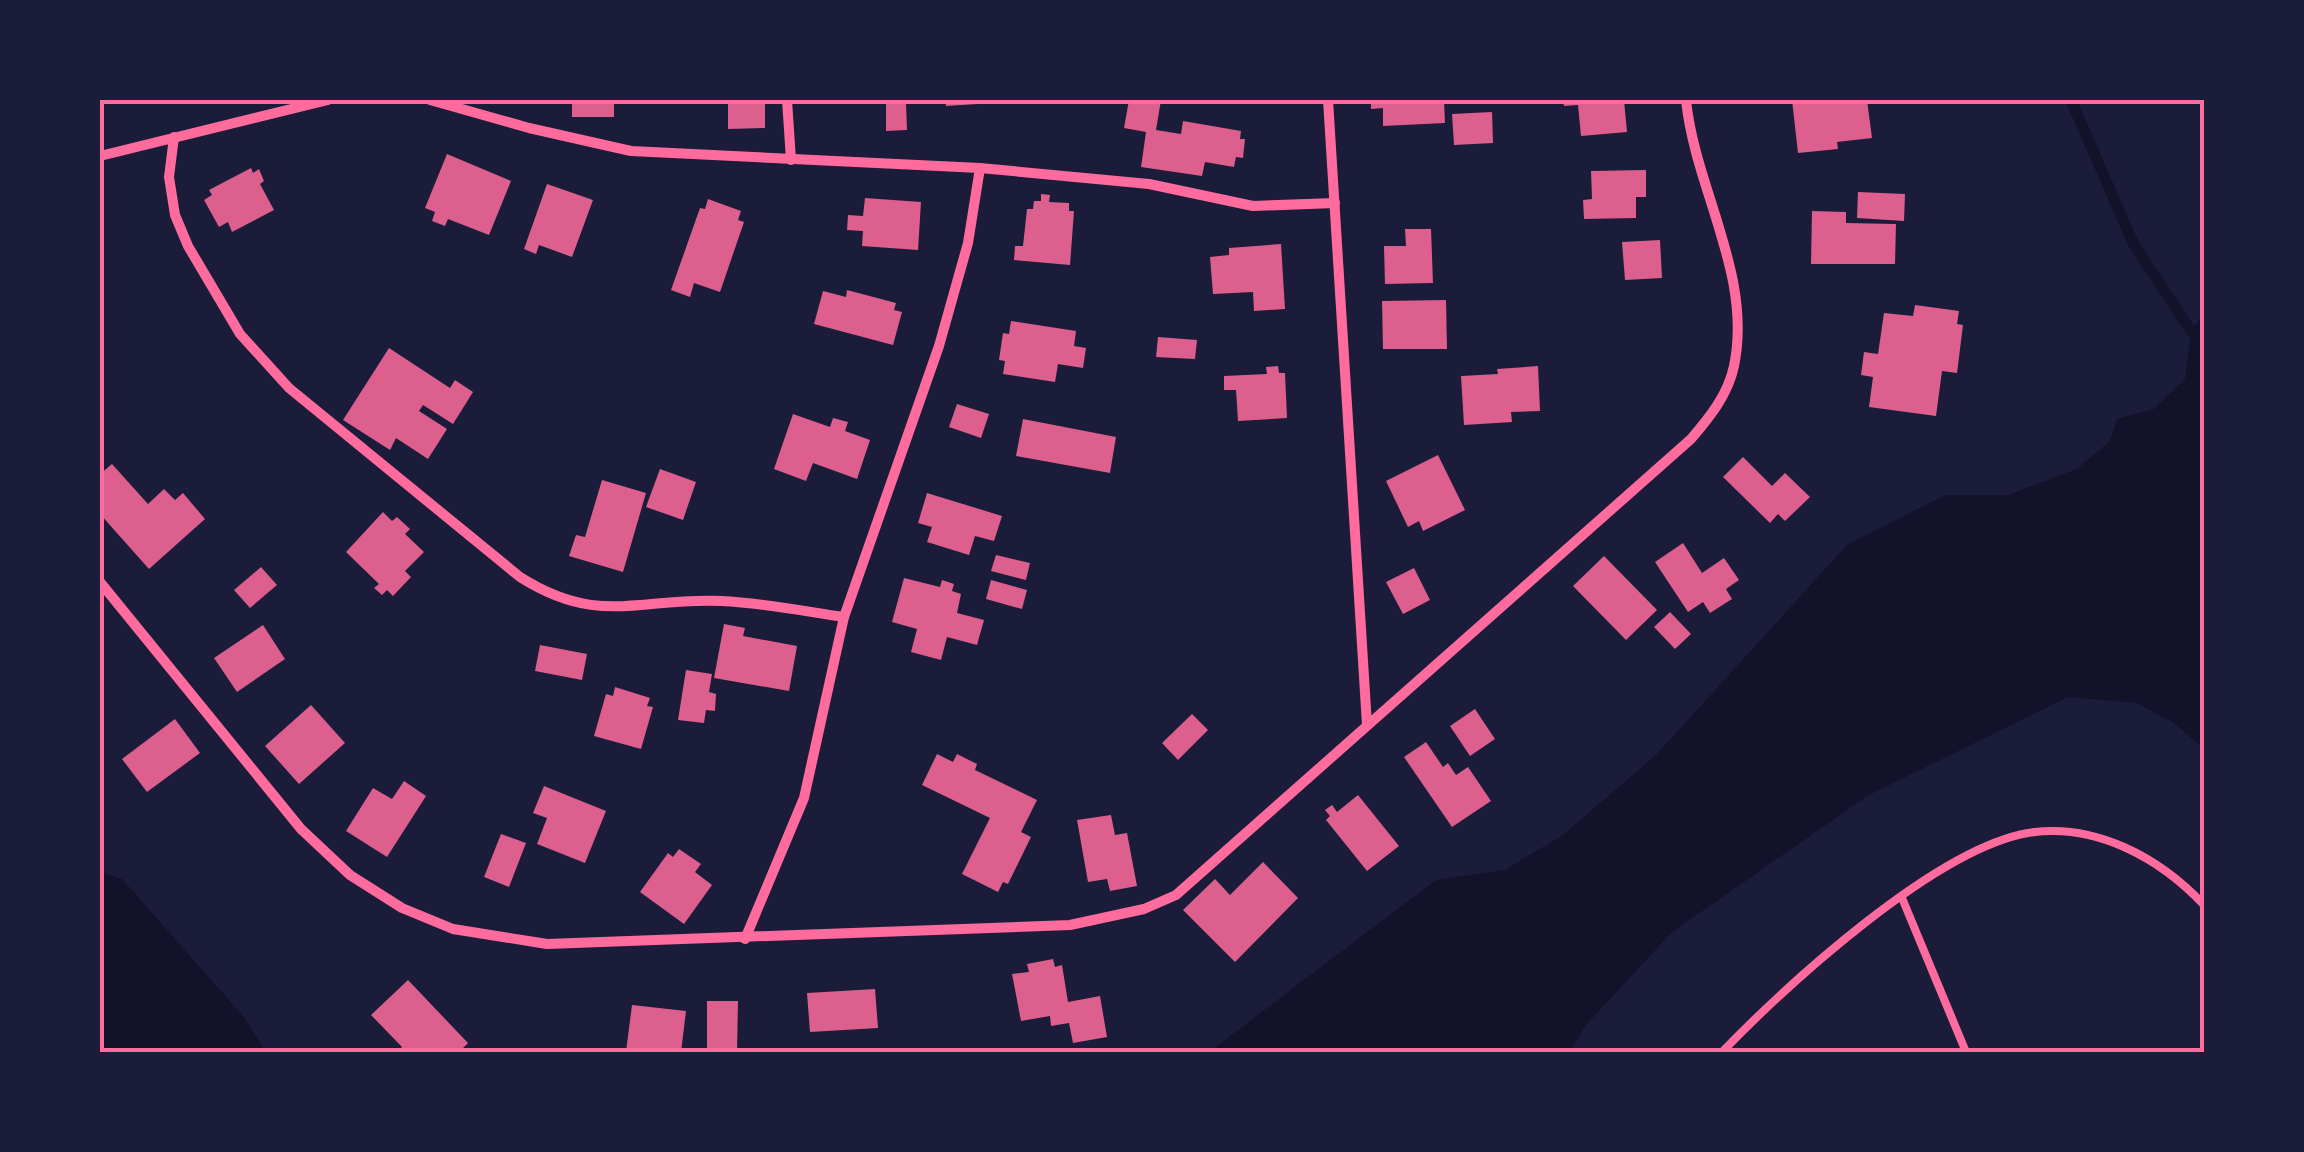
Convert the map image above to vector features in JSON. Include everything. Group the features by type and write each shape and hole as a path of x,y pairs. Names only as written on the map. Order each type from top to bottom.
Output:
{"street":[{"path":"100,156 328,100"},
{"path":"430,100 631,151 980,168 1149,184 1253,206 1334,203"},
{"path":"787,100 791,160"},
{"path":"1328,100 1368,725"},
{"path":"100,582 301,829 350,875 402,908 452,929 547,944 745,939 1070,925 1144,909 1176,895 1691,439 1717,407 1734,367 1732,273 1703,182 1686,100"},
{"path":"174,137 169,177 175,215 188,246 248,344 289,388 520,577 545,593 596,608 718,600 844,617"},
{"path":"745,939 804,798 844,617 939,346 968,243 980,168"}],"lane":[{"path":"1722,1052 1841,942 1902,898 1973,852 2029,833 2060,832 2122,846 2152,860 2183,882 2204,905"},
{"path":"1902,898 1966,1052"}],"shaded area":[{"path":"2204,314 2204,749 2174,723 2137,703 2068,697 1867,796 1671,933 1585,1026 1570,1052 1209,1052 1436,880 1505,870 1563,835 1656,755 1847,545 1945,495 2008,495 2077,469 2110,441 2117,419 2154,409 2185,379 2191,331"},
{"path":"100,872 122,879 243,1016 266,1052 100,1052"}],"building":[{"path":"572,100 614,100 614,117 572,117"},
{"path":"728,100 765,100 765,128 728,129"},
{"path":"946,100 993,100 994,103 946,106"},
{"path":"1129,100 1161,100 1156,130 1181,134 1183,121 1241,131 1240,139 1245,139 1243,158 1236,157 1234,167 1205,162 1202,176 1141,167 1146,132 1124,128"},
{"path":"1371,100 1444,100 1445,123 1383,126 1383,108 1371,109"},
{"path":"1563,100 1624,100 1627,132 1581,136 1578,105 1564,106"},
{"path":"1792,100 1867,100 1872,138 1837,142 1838,149 1798,153"},
{"path":"886,102 906,102 907,130 886,131"},
{"path":"1492,112 1493,143 1454,145 1452,114"},
{"path":"447,154 511,181 489,235 448,219 445,226 432,221 435,212 425,208"},
{"path":"251,168 253,173 259,169 264,181 260,184 274,210 232,232 228,222 219,227 204,200 212,195 209,190"},
{"path":"1646,170 1646,197 1636,197 1636,218 1584,219 1583,200 1592,199 1591,171"},
{"path":"547,184 593,200 572,257 539,245 536,254 524,249"},
{"path":"1858,192 1905,194 1904,221 1857,218"},
{"path":"1041,194 1050,195 1049,202 1069,203 1069,211 1074,211 1070,265 1014,260 1015,246 1023,246 1027,209 1033,209 1034,201 1041,201"},
{"path":"865,198 921,202 918,250 862,246 863,231 847,230 848,215 863,216"},
{"path":"708,199 741,211 738,220 744,222 720,292 694,283 690,297 671,290 700,208 705,209"},
{"path":"1812,211 1846,212 1846,223 1896,224 1895,264 1811,264"},
{"path":"1405,229 1431,229 1433,283 1385,284 1384,246 1406,246"},
{"path":"1660,240 1662,278 1625,280 1622,242"},
{"path":"1281,244 1285,309 1254,311 1253,292 1213,294 1210,257 1229,255 1229,248"},
{"path":"847,290 896,303 894,310 902,312 893,345 814,324 823,291 846,297"},
{"path":"1446,300 1447,349 1383,349 1382,301"},
{"path":"1915,305 1959,311 1957,324 1963,325 1957,373 1942,371 1936,416 1869,407 1873,377 1861,375 1864,352 1878,354 1884,313 1913,316"},
{"path":"1011,321 1076,331 1074,346 1086,348 1083,368 1058,364 1055,382 1003,374 1005,361 999,360 1003,333 1009,334"},
{"path":"1158,337 1197,340 1195,359 1156,357"},
{"path":"389,348 450,388 455,380 473,392 453,424 423,405 419,411 447,429 428,459 396,438 390,450 343,420"},
{"path":"1278,366 1279,373 1285,373 1287,418 1238,421 1236,390 1224,390 1224,376 1267,374 1266,367"},
{"path":"1538,366 1540,411 1511,412 1512,422 1464,425 1461,376"},
{"path":"957,404 989,414 981,438 949,427"},
{"path":"793,414 830,427 833,418 848,422 845,431 870,440 857,479 813,463 806,481 774,469"},
{"path":"1023,419 1116,437 1110,473 1016,456"},
{"path":"1438,455 1465,510 1423,531 1419,521 1408,527 1386,481"},
{"path":"1743,457 1772,486 1785,473 1810,497 1785,521 1778,514 1770,523 1723,477"},
{"path":"112,464 148,504 164,489 175,500 183,493 205,519 149,569 100,514 100,474"},
{"path":"660,469 696,482 683,520 646,507"},
{"path":"602,480 646,493 623,572 569,556 576,535 585,537"},
{"path":"927,493 1002,516 994,541 975,536 969,555 927,542 932,527 918,523"},
{"path":"383,512 392,521 397,517 410,529 405,534 424,552 405,571 411,577 393,596 387,590 382,595 374,588 379,584 346,552"},
{"path":"1683,543 1702,573 1724,558 1739,580 1726,589 1732,599 1710,613 1703,602 1688,612 1655,562"},
{"path":"996,555 1030,563 1026,580 991,571"},
{"path":"1604,556 1657,610 1626,640 1573,586"},
{"path":"261,567 277,585 250,608 234,590"},
{"path":"1414,568 1430,600 1403,614 1386,582"},
{"path":"904,578 940,587 942,580 954,584 952,591 961,594 957,613 984,620 977,645 947,637 941,660 911,652 917,629 892,622"},
{"path":"991,580 1027,590 1022,609 986,599"},
{"path":"1670,612 1691,634 1675,649 1654,627"},
{"path":"724,624 745,628 743,636 797,646 789,691 714,678"},
{"path":"263,625 285,659 237,692 214,658"},
{"path":"540,645 587,654 582,680 535,671"},
{"path":"686,670 712,674 709,692 716,694 715,711 706,710 704,723 678,720"},
{"path":"615,687 650,698 647,706 653,707 641,749 594,736 606,694 613,696"},
{"path":"311,705 345,743 299,784 265,746"},
{"path":"1475,709 1495,739 1470,756 1450,726"},
{"path":"1192,714 1208,730 1178,760 1162,743"},
{"path":"175,719 200,753 147,792 122,759"},
{"path":"1426,742 1443,767 1448,763 1456,775 1468,767 1491,801 1452,827 1404,757"},
{"path":"937,754 953,762 957,754 977,764 975,770 1037,800 1021,832 1031,837 1008,884 1003,882 998,892 962,874 990,818 922,785"},
{"path":"404,781 426,796 387,857 346,831 373,788 392,799"},
{"path":"544,786 606,811 585,863 537,844 547,818 533,813"},
{"path":"1358,795 1399,846 1367,871 1326,820 1330,816 1325,810 1332,805 1337,812"},
{"path":"1111,815 1115,835 1127,833 1137,886 1110,891 1107,879 1088,882 1077,820"},
{"path":"501,834 526,843 509,887 484,877"},
{"path":"679,849 701,864 695,872 712,885 684,924 640,892 668,853 673,857"},
{"path":"1263,862 1298,898 1235,962 1183,910 1215,879 1230,895"},
{"path":"1053,959 1055,967 1062,965 1068,1002 1100,996 1107,1037 1073,1043 1069,1023 1051,1026 1050,1016 1021,1021 1012,974 1029,972 1027,964"},
{"path":"408,980 468,1043 459,1052 396,1052 402,1047 371,1015"},
{"path":"875,989 878,1028 810,1032 807,993"},
{"path":"707,1001 738,1001 737,1052 707,1052"},
{"path":"632,1005 686,1011 681,1052 626,1052"}],"waterway":[{"path":"2071,100 2133,243 2191,331"}]}
